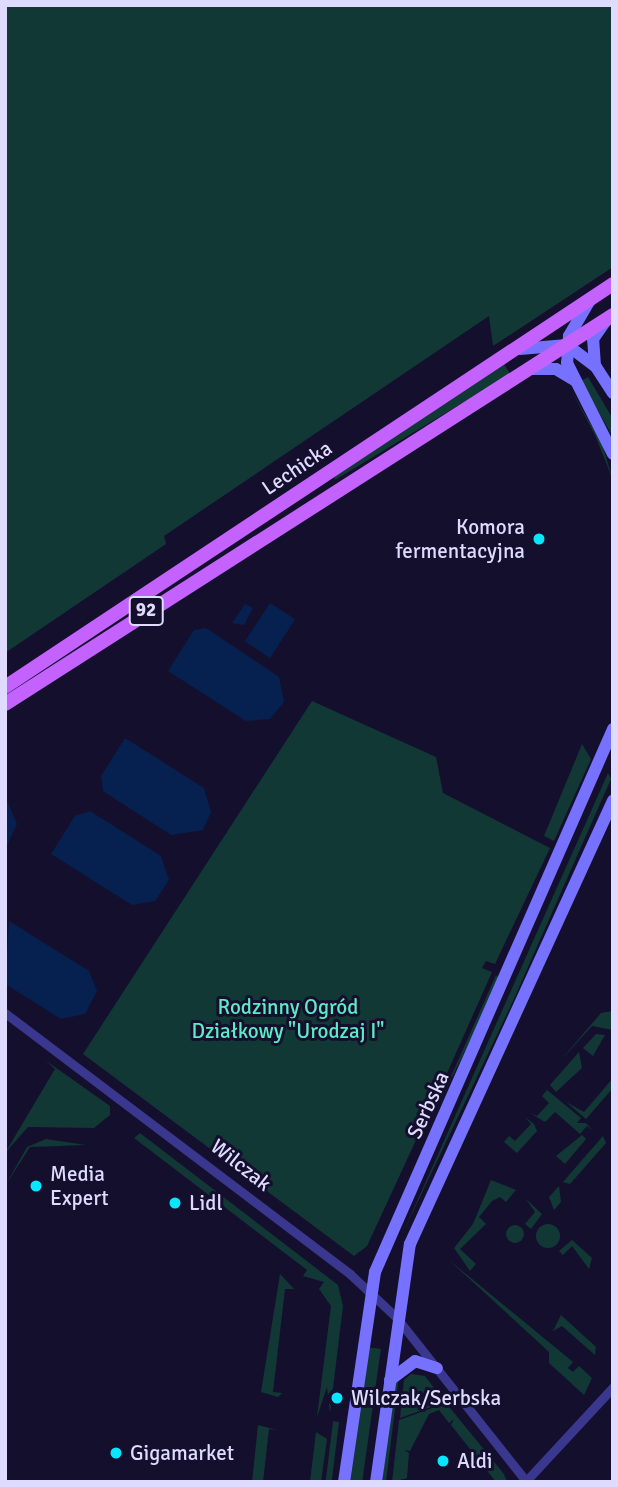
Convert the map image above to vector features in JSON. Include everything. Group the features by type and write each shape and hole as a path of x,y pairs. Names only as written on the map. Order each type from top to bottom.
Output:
{"main road":[{"name":"Lechicka","path":"5,687 613,284"},
{"name":"Lechicka","path":"5,704 287,518 531,369 609,318"}],"street":[{"path":"592,297 567,345 574,380 613,454"},
{"path":"596,366 593,339 609,318"},
{"path":"505,355 533,344 567,345 596,366 613,393"},
{"path":"531,369 555,369 574,380"},
{"name":"Serbska","path":"344,1482 369,1292 607,763 613,729"},
{"name":"Serbska","path":"376,1482 396,1317 420,1219 613,800"},
{"name":"Wilczak","path":"5,1013 369,1292 396,1317 526,1481"},
{"path":"387,1391 402,1366 422,1362 437,1368"},
{"path":"526,1481 613,1387"}],"green space":[{"path":"5,5 613,5 613,267 493,346 489,316 164,536 166,544 5,653"},
{"path":"504,364 510,374 335,480 334,477"},
{"path":"588,377 613,419 613,437 581,381"},
{"path":"570,388 602,444 613,480 595,435"},
{"name":"Rodzinny Ogród Działkowy \"Urodzaj I\"","path":"312,701 436,757 443,793 550,848 495,964 486,961 482,968 492,972 367,1246 354,1256 83,1054"},
{"path":"582,744 591,759 554,841 544,836"},
{"path":"608,773 611,779 513,1001 402,1235"},
{"path":"496,975 500,979 437,1108"},
{"path":"613,1011 613,1030 592,1026 560,1061 601,1013"},
{"path":"596,1034 605,1035 593,1056 583,1048"},
{"path":"579,1052 582,1068 556,1092 550,1085"},
{"path":"45,1060 110,1106 110,1115 94,1128 28,1127 5,1153 55,1069"},
{"path":"613,1078 613,1088 586,1119 566,1102 584,1112"},
{"path":"547,1090 581,1118 577,1123 586,1123 593,1131 587,1126 580,1134 555,1112 545,1122 530,1113 537,1116 549,1103 542,1096"},
{"path":"525,1117 534,1124 537,1131 517,1153 504,1142 509,1136 515,1141 531,1124"},
{"path":"140,1133 338,1285 343,1306 330,1413 327,1387 317,1417 331,1306 319,1289 324,1282 303,1276 307,1270 134,1138"},
{"path":"582,1135 586,1139 565,1164 556,1156"},
{"path":"603,1136 606,1143 570,1184 563,1182"},
{"path":"46,1139 86,1145 30,1147 5,1186 27,1147"},
{"path":"491,1180 516,1190 506,1202 500,1197 492,1201 479,1217 486,1224 460,1249 476,1264 470,1271 454,1248 473,1224"},
{"path":"559,1186 561,1202 554,1210 549,1197"},
{"path":"526,1199 542,1214 531,1229 525,1224 535,1212"},
{"path":"548,1224 557,1227 560,1236 557,1245 548,1248 539,1245 536,1236 539,1227"},
{"path":"511,1225 519,1225 524,1234 522,1241 511,1243 506,1238 506,1230"},
{"path":"572,1240 592,1258 589,1269 572,1246 563,1255 559,1251"},
{"path":"449,1260 573,1362 568,1368 573,1372 579,1366 592,1378 584,1395 549,1363 549,1352"},
{"path":"280,1274 294,1289 285,1289 273,1392 282,1393 278,1397 261,1392"},
{"path":"561,1315 596,1347 595,1355 562,1326 553,1331"},
{"path":"366,1347 381,1349 362,1482 347,1482"},
{"path":"411,1374 425,1376 445,1402 400,1418 404,1380"},
{"path":"399,1376 386,1482 382,1482 393,1390"},
{"path":"446,1403 504,1474 507,1482 496,1482 451,1425 454,1419 449,1423 439,1410 429,1414 410,1451 404,1450 409,1453 407,1478 392,1482 399,1420"},
{"path":"333,1421 339,1422 332,1482 326,1481"},
{"path":"258,1425 277,1430 269,1429 263,1482 252,1482"},
{"path":"316,1432 327,1439 321,1482 310,1482"}],"water":[{"path":"270,603 295,619 270,658 245,642"},
{"path":"245,604 253,608 244,625 232,623"},
{"path":"206,628 279,677 284,702 270,719 246,721 168,671 194,630"},
{"path":"125,738 204,788 211,812 203,830 171,835 103,791 101,776"},
{"path":"5,796 17,824 5,850"},
{"path":"90,811 161,856 169,880 155,901 132,905 51,854 75,816"},
{"path":"9,921 89,971 97,991 85,1014 61,1019 5,984"}],"place":[{"name":"Komora fermentacyjna","path":"539,539"},
{"name":"Media Expert","path":"36,1186"},
{"name":"Lidl","path":"175,1203"},
{"name":"Wilczak/Serbska","path":"337,1398"},
{"name":"Gigamarket","path":"116,1453"},
{"name":"Aldi","path":"443,1461"}]}
